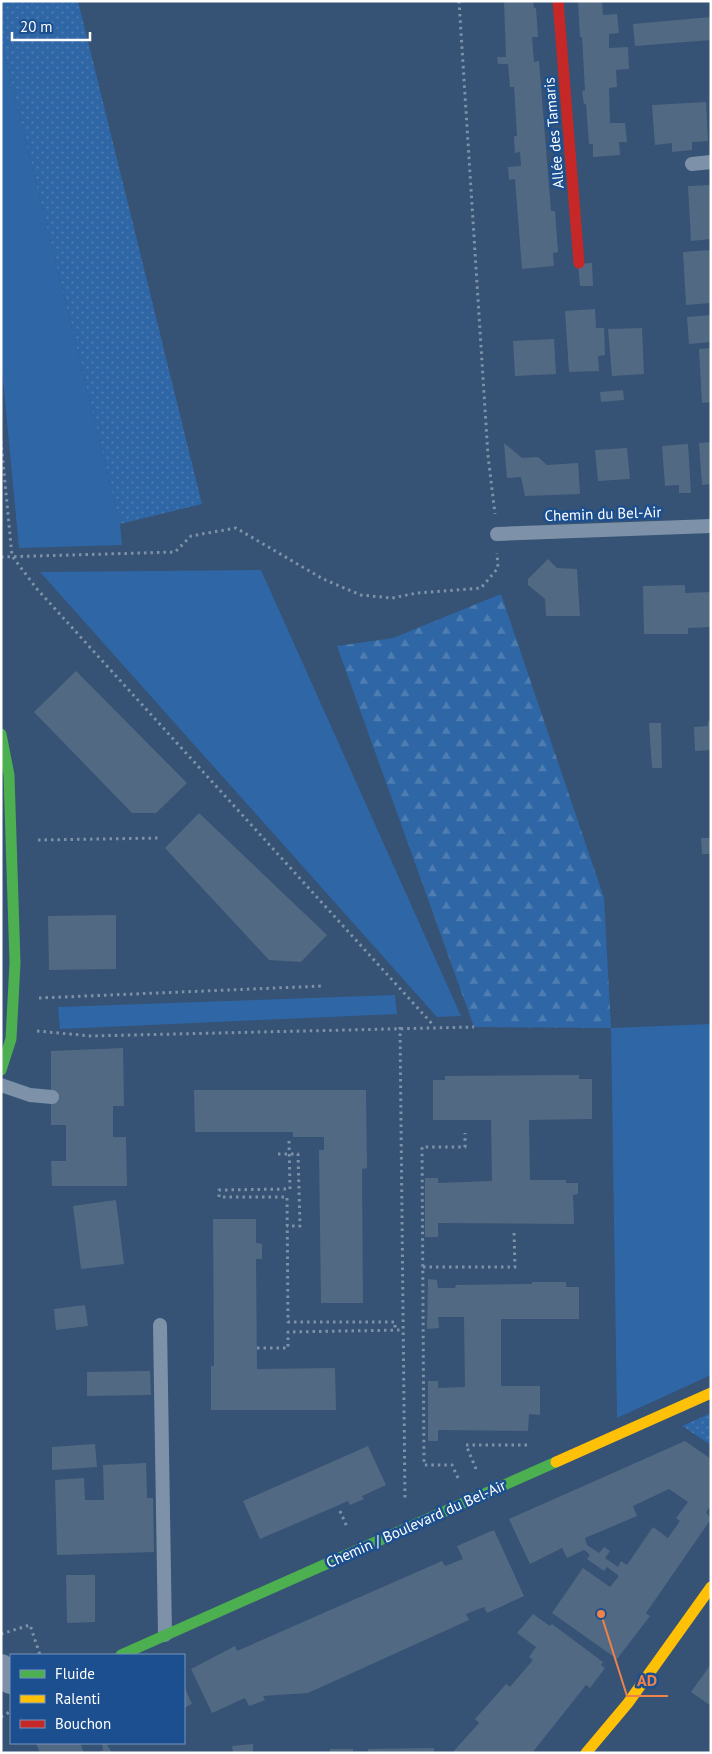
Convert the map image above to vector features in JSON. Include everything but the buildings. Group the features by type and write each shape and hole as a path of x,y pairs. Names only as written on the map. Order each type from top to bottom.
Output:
{"street":[{"name":"Allée des Tamaris","path":"558,1 579,263"},
{"path":"1,734 9,776 8,962 14,999 11,1039 1,1070"},
{"name":"Chemin / Boulevard du Bel-Air","path":"123,1654 711,1393"},
{"path":"586,1753 628,1703 711,1587"},
{"path":"1,1668 10,1679"}],"lane":[{"path":"692,164 711,162"},
{"name":"Chemin du Bel-Air","path":"497,534 711,526"},
{"path":"1,1085 30,1095 52,1097"},
{"path":"160,1325 166,1635"}],"path":[{"path":"1,556 175,552 191,536 236,528 339,587 361,595 392,598 417,593 481,588 498,568 497,534 488,456 459,1"},
{"path":"1,440 12,556 43,596 434,1026"},
{"path":"9,847 161,838"},
{"path":"14,999 323,986"},
{"path":"12,1029 91,1036 474,1026"},
{"path":"400,1027 405,1528"},
{"path":"460,1484 452,1465 424,1465 422,1147 465,1147 465,1133"},
{"path":"289,1142 290,1189 219,1190 220,1197 287,1197 288,1322 395,1322 395,1330"},
{"path":"278,1154 298,1154 300,1226 287,1226"},
{"path":"423,1267 515,1267 514,1232"},
{"path":"257,1348 288,1348 288,1332 403,1330"},
{"path":"480,1476 466,1445 527,1445"},
{"path":"1,1634 30,1625 40,1654"}],"green space":[{"path":"1,1 78,1 202,504 120,524 1,40"},
{"path":"1,40 120,524 122,545 19,548 1,359"},
{"path":"261,570 461,1016 437,1017 40,572"},
{"path":"501,594 604,898 611,1028 474,1027 337,646 393,638"},
{"path":"395,995 397,1014 60,1029 58,1007"},
{"path":"711,1024 711,1375 617,1418 611,1028"},
{"path":"711,1413 711,1445 682,1426"}],"traffic: fast":[{"path":"1,734 9,775 15,963 11,1039 1,1070"},
{"path":"123,1654 556,1462"}],"traffic: slow":[{"path":"556,1462 711,1393"},
{"path":"586,1753 628,1703 711,1587"}],"traffic: jam":[{"path":"558,1 579,263"}],"place":[{"name":"AD","path":"601,1614"}]}
